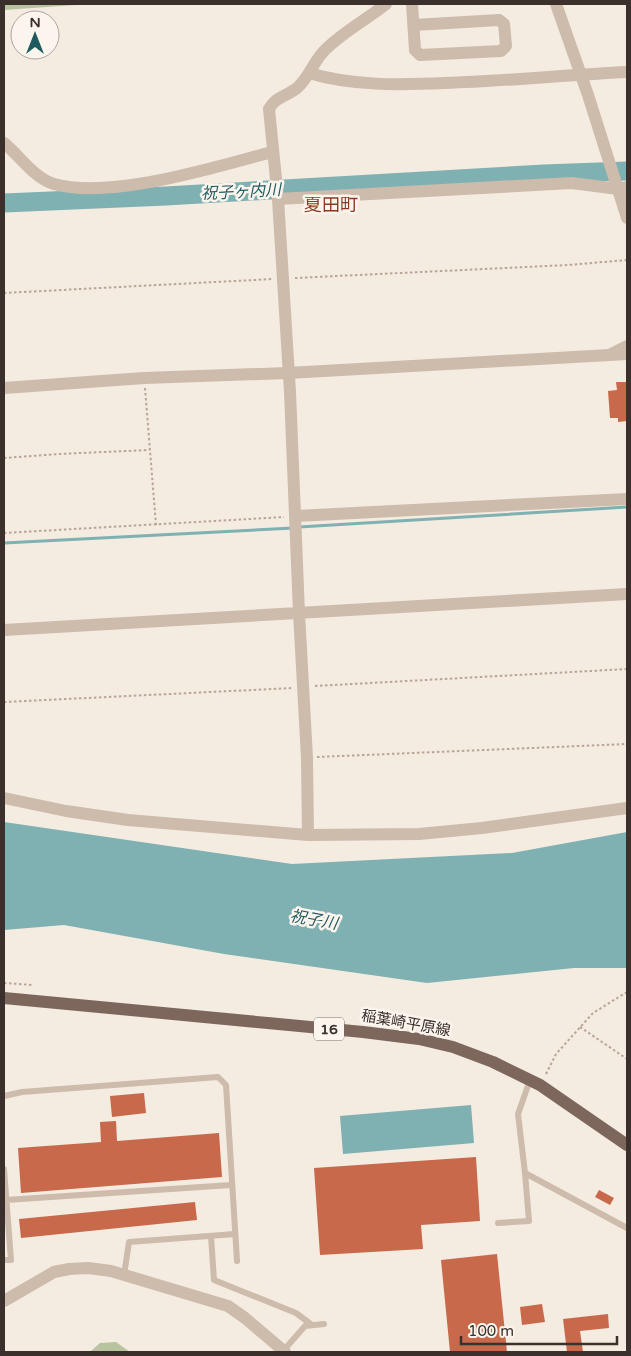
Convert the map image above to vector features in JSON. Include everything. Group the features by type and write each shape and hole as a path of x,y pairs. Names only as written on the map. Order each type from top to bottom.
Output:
{"main road":[{"name":"稲葉崎平原線","path":"4,998 419,1039 461,1050 493,1062 535,1083 627,1145"}],"street":[{"path":"308,835 307,758 296,518 276,182 269,109 272,103 297,88 309,73 315,60 327,47 386,4"},
{"path":"412,4 415,50 420,55 501,51 506,46 504,24 499,20 414,25"},
{"path":"556,4 605,149 621,187 627,218"},
{"path":"309,73 324,78 395,85 496,81 627,72"},
{"path":"4,143 37,175 53,184 82,188 134,184 272,152"},
{"path":"277,198 572,183 621,187"},
{"path":"609,355 627,346"},
{"path":"4,388 144,378 288,373 627,354"},
{"path":"296,518 627,499"},
{"path":"4,630 627,594"},
{"path":"4,798 128,820 308,835 419,834 482,828 627,808"},
{"path":"4,1301 54,1272 88,1268 111,1270 228,1306 284,1352"}],"lane":[{"path":"4,1096 22,1092 218,1077 226,1085 237,1261"},
{"path":"498,1223 529,1221 518,1114 535,1083"},
{"path":"4,1169 11,1260 4,1260"},
{"path":"525,1173 627,1228"},
{"path":"6,1200 231,1185"},
{"path":"124,1275 129,1242 235,1234"},
{"path":"211,1236 214,1280 296,1313 312,1326"},
{"path":"284,1352 305,1326 324,1324"}],"path":[{"path":"4,292 568,265 627,260"},
{"path":"144,378 156,525"},
{"path":"4,458 149,450"},
{"path":"4,534 296,518"},
{"path":"4,702 627,668"},
{"path":"307,758 627,744"},
{"path":"4,983 33,985"},
{"path":"535,1083 556,1054 593,1013 627,992"},
{"path":"580,1027 627,1059"}],"green space":[{"path":"4,4 90,4 4,10"},
{"path":"116,1342 130,1352 90,1352 100,1343"}],"water":[{"name":"祝子川","path":"4,822 292,864 512,853 627,832 627,968 574,968 427,983 224,954 64,925 4,930"},
{"path":"471,1105 474,1143 343,1154 340,1116"}],"building":[{"path":"616,382 627,382 627,421 618,422 618,418 610,418 608,391 617,390"},
{"path":"144,1093 146,1113 112,1117 110,1096"},
{"path":"116,1121 117,1141 219,1133 222,1177 21,1193 18,1148 101,1142 100,1122"},
{"path":"476,1157 480,1221 421,1225 423,1249 320,1255 314,1168"},
{"path":"599,1190 614,1198 610,1205 595,1197"},
{"path":"195,1202 197,1220 21,1238 19,1219"},
{"path":"497,1254 507,1352 450,1352 441,1260"},
{"path":"542,1304 545,1322 522,1325 520,1307"},
{"path":"608,1314 609,1328 580,1331 583,1352 567,1352 563,1319"}],"waterway":[{"name":"祝子ヶ内川","path":"4,203 627,171"},
{"path":"299,527 627,507"},
{"path":"4,543 293,528"}],"district":[{"name":"夏田町","path":"331,205"}]}
